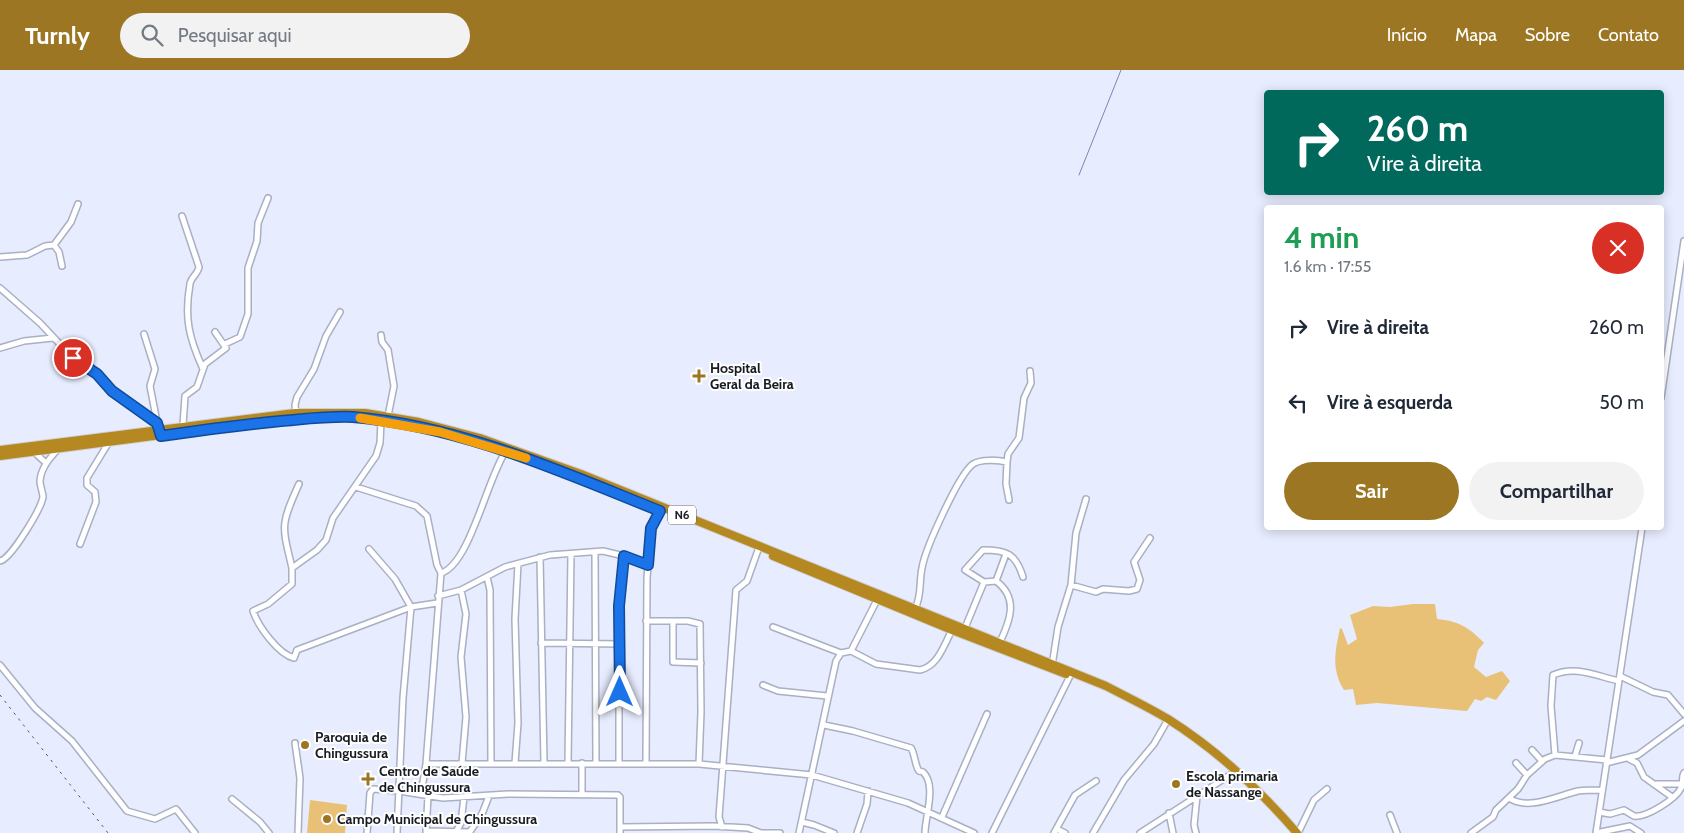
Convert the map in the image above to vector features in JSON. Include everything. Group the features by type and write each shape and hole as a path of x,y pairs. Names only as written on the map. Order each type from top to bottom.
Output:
{"highway":[{"name":"N6","path":"0,456 109,442 159,429 296,416"},
{"name":"N6","path":"0,450 183,425 296,416 385,418 441,427 512,448 735,535 1000,642 1144,705 1204,744 1249,782 1298,833"},
{"name":"N6","path":"385,418 506,451 758,550 952,630 1052,666 1070,676 1109,692 1166,723 1233,773 1292,833"}],"street":[{"path":"225,344 240,338 248,315 248,268 258,240 258,223 268,198"},
{"path":"0,257 27,255 45,246 54,245 71,222 78,204"},
{"path":"182,216 199,267 190,283 186,313 190,337 203,369"},
{"path":"1664,378 1684,244"},
{"path":"54,245 59,252 62,266"},
{"path":"0,288 40,323 52,338 73,358 100,376 112,391 159,429"},
{"path":"296,416 297,397 314,369 326,336 340,312"},
{"path":"183,425 183,400 197,387 203,369 210,360 226,348 215,332"},
{"path":"144,334 155,369 150,386 159,429"},
{"path":"292,568 323,545 334,518 376,456 394,386 388,350 382,342 381,335"},
{"path":"0,348 24,341 52,338"},
{"path":"1009,500 1006,484 1008,454 1019,438 1024,398 1031,383 1030,371"},
{"path":"80,544 96,502 95,492 87,485 87,478 109,442"},
{"path":"0,561 8,557 43,498 40,481 46,463 60,448"},
{"path":"441,573 448,570 462,550 481,513 496,466 506,451"},
{"path":"34,452 46,463"},
{"path":"915,609 921,594 924,559 942,514 959,483 973,464 985,461 1007,462"},
{"path":"299,484 283,523 284,540 292,568 293,582 289,588 254,611 266,634 290,658 294,658 297,650 410,607 437,604"},
{"path":"356,488 416,506 423,511 427,516 437,565 441,573 437,604 426,764 421,794"},
{"path":"1052,666 1058,627 1071,585 1074,544 1086,498"},
{"path":"646,763 648,565 651,528 660,511"},
{"path":"1641,833 1630,826 1596,833 1642,530"},
{"path":"1071,585 1096,592 1103,589 1129,591 1137,588 1140,580 1134,562 1150,538"},
{"path":"369,549 395,579 410,607 397,833"},
{"path":"722,826 720,817 723,766 736,590 747,581 758,550"},
{"path":"1000,642 1011,613 1008,596 1004,588 996,581 984,582 965,571 965,568 983,550 1006,554 1017,562 1023,577"},
{"path":"438,596 461,590 500,568 540,557 603,551 648,565"},
{"path":"595,552 596,763"},
{"path":"996,581 1006,554"},
{"path":"568,762 571,555"},
{"path":"619,763 619,606 624,556"},
{"path":"540,557 544,763"},
{"path":"515,763 518,723 515,619 518,564"},
{"path":"487,577 490,584 491,610 491,763"},
{"path":"965,628 984,582"},
{"path":"461,590 466,614 461,657 466,717 462,763"},
{"path":"851,651 878,600"},
{"path":"646,621 700,624 699,764"},
{"path":"673,621 673,662 701,663"},
{"path":"773,627 841,652 851,651 876,664 920,670 927,668 937,659 952,630"},
{"path":"541,643 620,644"},
{"path":"799,833 824,725 827,696 836,661 841,652"},
{"path":"0,665 36,708 72,741 127,811 155,820 176,809 195,833"},
{"path":"1555,755 1551,706 1553,675 1565,670 1619,679 1653,692 1668,695 1684,714"},
{"path":"992,833 1070,676"},
{"path":"763,686 778,691 827,696"},
{"path":"942,817 986,714"},
{"path":"1471,833 1493,817 1496,810 1518,789 1527,775 1542,761 1555,755 1575,756 1607,762 1628,759 1638,755 1684,721"},
{"path":"1093,833 1124,780 1154,744 1166,723"},
{"path":"824,725 853,731 911,748 919,770 924,774 930,794 931,801 926,811 925,833"},
{"path":"295,743 300,778 298,833"},
{"path":"1575,756 1579,743"},
{"path":"1532,750 1542,761"},
{"path":"1628,759 1638,762 1644,776 1672,797"},
{"path":"426,764 568,762 699,764 812,774 908,803 974,833"},
{"path":"582,763 582,795"},
{"path":"1516,763 1527,775"},
{"path":"1140,833 1233,773"},
{"path":"1598,812 1610,814 1624,810 1632,816 1639,817 1659,808 1681,788 1684,773"},
{"path":"1065,833 1056,831 1075,795 1096,781"},
{"path":"1656,784 1682,784"},
{"path":"1298,833 1314,800 1327,789"},
{"path":"368,833 371,790 399,791 428,796 464,797 619,796 620,833"},
{"path":"1509,798 1514,802 1531,802 1576,792 1602,790"},
{"path":"857,833 867,804 868,791"},
{"path":"428,796 426,832 457,830 470,832 482,814 489,796"},
{"path":"1196,833 1194,824 1197,796"},
{"path":"457,830 461,823 464,797"},
{"path":"232,799 260,822 269,833"},
{"path":"1169,813 1173,833"},
{"path":"1390,814 1398,833"},
{"path":"713,826 720,817"},
{"path":"802,822 834,833"},
{"path":"620,827 722,826 732,830 780,833"}],"shaded area":[{"path":"1435,604 1437,619 1451,621 1463,626 1484,643 1478,650 1474,667 1486,677 1502,671 1510,681 1496,700 1487,697 1481,701 1475,699 1467,711 1377,703 1356,705 1353,689 1344,690 1337,675 1335,660 1340,628 1348,645 1357,639 1350,615 1373,606 1390,607"},
{"name":"Campo Municipal de Chingussura","path":"310,800 347,805 345,833 307,833"}],"waterway":[{"path":"1079,175 1121,70"}],"railway":[{"path":"0,695 108,833"}],"slow traffic":[{"path":"360,418 412,426 463,437 526,458"}],"place":[{"name":"Hospital Geral da Beira","path":"699,376"},
{"name":"Paroquia de Chingussura","path":"305,745"},
{"name":"Centro de Saúde de Chingussura","path":"368,779"},
{"name":"Escola primaria de Nassange","path":"1176,784"},
{"name":"Campo Municipal de Chingussura","path":"327,819"}],"route":[{"path":"73,358 100,376 112,391 157,423 161,436 230,426 314,418 352,417 382,421 463,437 490,445 580,478 660,511 652,523 648,565 624,556 619,606 620,692"}]}
